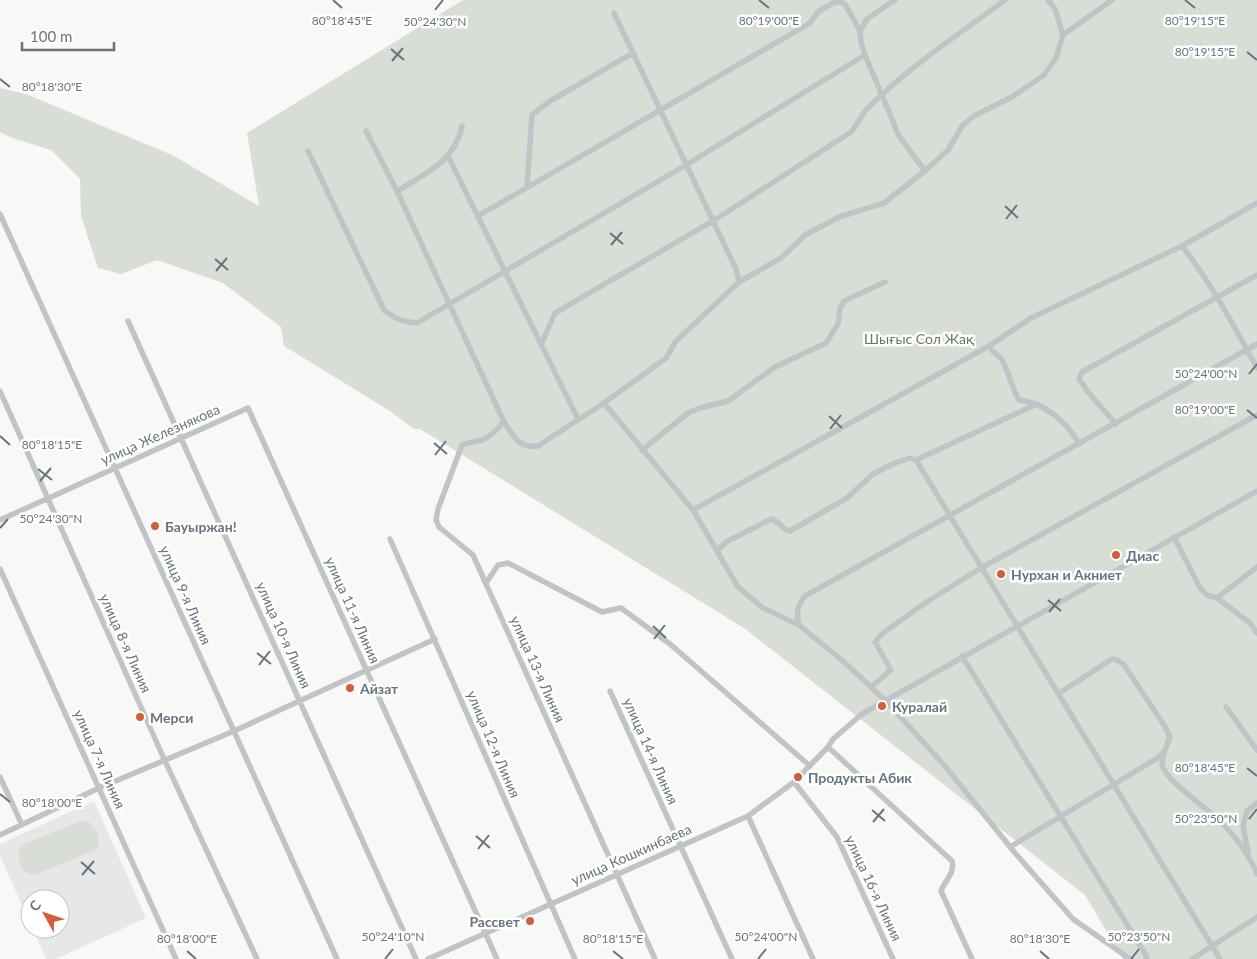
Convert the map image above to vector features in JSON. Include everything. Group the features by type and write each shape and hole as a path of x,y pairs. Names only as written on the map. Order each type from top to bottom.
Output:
{"street":[{"path":"860,31 867,19 894,0"},
{"path":"541,345 555,314 713,221 851,132 860,122 864,112 898,79 1005,0"},
{"path":"366,131 450,304 504,422 518,441 530,448 538,446 604,403 666,358 676,341 739,282 781,258 805,236 822,226 839,217 884,203 925,171 948,150 962,126 974,116 1012,97 1044,75 1056,58 1063,36 1055,9 1048,0"},
{"path":"1063,36 1112,0"},
{"path":"478,216 810,23 819,11 837,1 844,4 860,31 865,55 899,136 925,171"},
{"path":"614,12 736,269 739,282"},
{"path":"527,187 532,115 550,101 633,53"},
{"path":"308,151 384,310 403,322 417,323 686,165 865,55"},
{"path":"396,192 429,172 448,156 460,137 462,126"},
{"path":"448,156 578,419"},
{"path":"693,510 989,346 1031,318 1182,246 1257,203"},
{"name":"улица 9-я Линия","path":"0,214 337,959"},
{"path":"1182,246 1217,297 1257,368"},
{"path":"1116,424 1079,379 1082,372 1257,275"},
{"path":"642,450 688,413 700,408 728,402 775,367 826,343 838,324 840,309 844,302 884,282"},
{"name":"улица 10-я Линия","path":"128,321 416,959"},
{"path":"798,626 796,615 798,606 805,596 1257,344"},
{"path":"989,346 992,352 1001,358 1012,389 1020,400 1037,404 1052,412 1066,424 1080,444"},
{"name":"улица 8-я Линия","path":"0,391 165,761 257,959"},
{"path":"604,403 693,510 738,587 763,608 798,626 844,662 885,700 945,766 1010,847 1073,919 1130,959"},
{"path":"916,460 1037,404"},
{"name":"улица Железнякова","path":"0,520 248,408"},
{"name":"улица 11-я Линия","path":"248,408 496,959"},
{"path":"871,687 891,670 875,642 883,633 922,605 981,568 1257,415"},
{"name":"улица 13-я Линия","path":"504,422 492,434 481,440 467,442 462,445 438,509 436,520 439,527 471,551 655,959"},
{"path":"717,551 726,542 771,519 776,520 785,530 790,531 847,498 874,474 895,463 910,458 916,460 1220,959"},
{"name":"улица Кошкинбаева","path":"428,959 748,816 794,782 828,747 833,739 862,714 1257,491"},
{"path":"1174,538 1200,588 1207,595 1217,598 1250,623 1257,634"},
{"name":"улица 12-я Линия","path":"390,539 574,959"},
{"path":"486,584 498,565 508,563 602,612 621,608 670,644 810,766"},
{"path":"1217,598 1257,567"},
{"name":"улица 7-я Линия","path":"0,568 176,959"},
{"path":"0,835 99,788 234,731 435,639"},
{"path":"962,656 1146,959"},
{"path":"1058,694 1112,659 1124,665 1170,737 1162,764 1166,772 1190,796 1221,822 1249,854"},
{"name":"улица 14-я Линия","path":"610,690 732,959"},
{"path":"1226,707 1257,750"},
{"path":"1252,742 1257,738"},
{"path":"828,747 952,862 953,871 944,883 941,891 972,959"},
{"path":"1010,847 1159,757 1165,750"},
{"path":"0,777 22,825"},
{"name":"улица 16-я Линия","path":"794,782 837,837 892,959"},
{"path":"1257,803 1247,811 1243,826 1249,854 1257,874"},
{"path":"748,816 813,959"},
{"path":"1192,959 1257,918"}],"shaded area":[{"path":"94,801 146,918 56,959 46,959 37,939 70,939 70,889 20,889 20,901 0,856 0,844"}],"green space":[{"name":"Шығыс Сол Жақ","path":"463,0 1257,0 1257,959 1123,959 1085,895 744,628 420,429 414,429 390,411 284,346 281,327 223,283 157,260 121,274 98,268 81,216 80,179 51,150 12,138 0,132 0,88 26,94 172,155 259,206 247,133"},
{"path":"80,821 88,821 96,831 99,837 97,849 34,875 29,874 22,868 19,860 20,846"}],"place":[{"name":"Бауыржан!","path":"155,526"},
{"name":"Диас","path":"1116,555"},
{"name":"Нурхан и Акниет","path":"1001,574"},
{"name":"Айзат","path":"350,688"},
{"name":"Куралай","path":"882,706"},
{"name":"Мерси","path":"140,717"},
{"name":"Продукты Абик","path":"798,777"},
{"name":"Рассвет","path":"530,921"}]}
